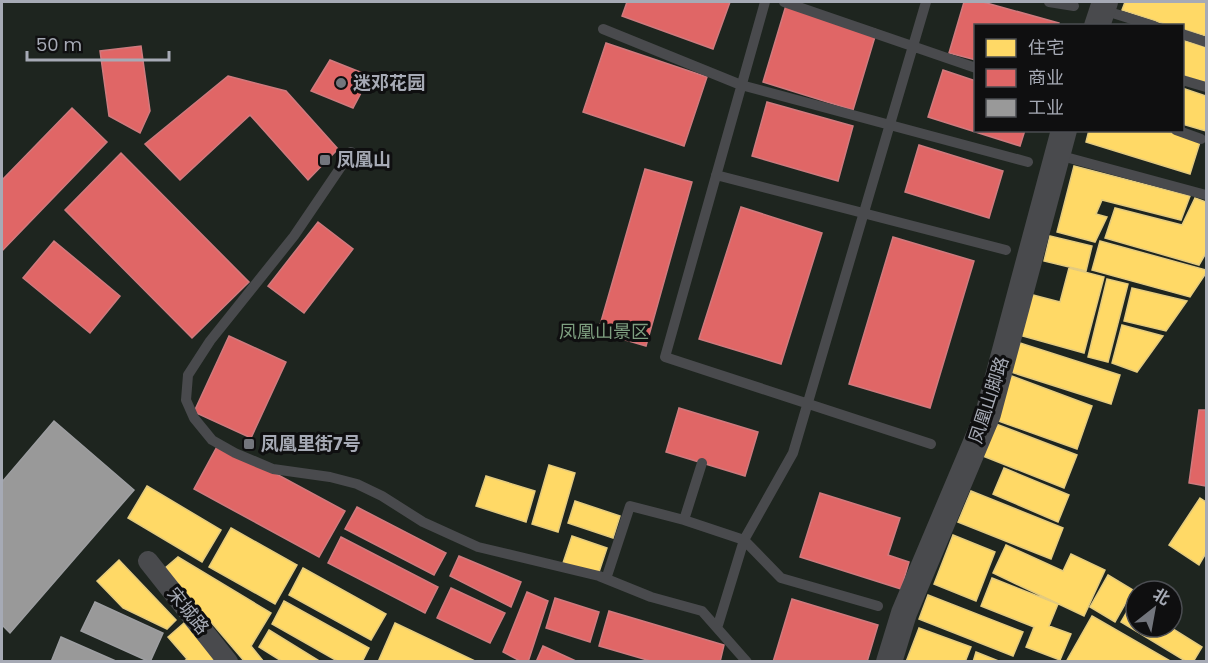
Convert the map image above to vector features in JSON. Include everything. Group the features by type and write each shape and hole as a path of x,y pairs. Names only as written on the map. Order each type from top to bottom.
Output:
{"street":[{"name":"凤凰山脚路","path":"889,662 904,613 988,414 1061,143"},
{"name":"宋城路","path":"148,561 228,662"}],"lane":[{"path":"765,2 665,357 931,444"},
{"path":"784,2 974,68"},
{"path":"718,625 744,540 793,453 926,2"},
{"path":"1049,2 1074,6"},
{"path":"1101,12 1146,24"},
{"path":"603,29 741,85 1028,162"},
{"path":"1184,35 1206,42"},
{"path":"1184,81 1206,87"},
{"path":"1182,132 1201,139"},
{"path":"1061,143 1206,195"},
{"path":"351,152 301,227 210,341 188,375 186,400 194,418 212,440 235,453 273,469 330,477 357,484 382,496 423,522 478,547 606,579 651,597 702,611 718,625 747,662"},
{"path":"716,175 1006,250"},
{"path":"684,520 702,463"},
{"path":"606,579 630,506 684,520 744,540 782,578 878,606"}],"green space":[{"name":"凤凰山景区","path":"2,2 1206,2 1206,661 2,661"}],"building: 住宅":[{"path":"1125,2 1206,2 1206,36 1184,30 1184,24 1165,24 1122,10"},
{"path":"1184,41 1206,47 1206,83 1184,76"},
{"path":"1184,89 1206,96 1206,131 1184,125"},
{"path":"1088,132 1169,132 1200,142 1190,174 1086,142"},
{"path":"1074,166 1190,196 1181,220 1102,200 1096,214 1107,217 1095,242 1057,232"},
{"path":"1195,198 1206,202 1206,253 1199,265 1105,238 1115,208 1182,225"},
{"path":"1050,236 1092,246 1086,271 1044,261"},
{"path":"1100,241 1206,270 1206,273 1190,297 1092,270"},
{"path":"1069,268 1104,277 1084,353 1019,335 1029,294 1060,302"},
{"path":"1107,279 1128,284 1108,362 1088,357"},
{"path":"1132,288 1187,301 1166,331 1124,321"},
{"path":"1122,325 1163,336 1137,372 1112,363"},
{"path":"1020,343 1120,375 1111,404 1011,372"},
{"path":"1009,375 1092,406 1077,449 993,419"},
{"path":"996,424 1077,455 1064,488 983,456"},
{"path":"549,465 575,473 558,532 532,524"},
{"path":"1004,468 1069,495 1058,522 993,494"},
{"path":"486,476 535,491 526,522 476,506"},
{"path":"147,486 221,530 202,562 128,518"},
{"path":"971,491 1063,528 1051,559 958,522"},
{"path":"1200,498 1206,502 1206,553 1199,565 1169,545"},
{"path":"575,501 620,516 613,538 568,523"},
{"path":"231,528 297,565 275,604 209,567"},
{"path":"953,535 995,552 976,601 934,584"},
{"path":"572,536 607,548 598,575 563,563"},
{"path":"1006,545 1063,571 1071,554 1105,570 1084,616 993,573"},
{"path":"178,557 271,613 251,646 264,662 245,662 165,568"},
{"path":"119,560 176,620 167,629 123,608 97,581"},
{"path":"303,568 386,614 371,640 289,595"},
{"path":"1108,575 1124,585 1124,606 1115,622 1090,607"},
{"path":"992,578 1058,604 1049,626 1071,634 1060,660 1026,647 1034,627 981,606"},
{"path":"928,595 1023,632 1013,656 919,619"},
{"path":"284,601 369,648 362,662 339,662 272,624"},
{"path":"1092,616 1124,634 1124,639 1132,639 1172,662 1066,662"},
{"path":"184,623 215,658 211,662 183,662 187,659 168,637"},
{"path":"395,623 477,662 378,662"},
{"path":"919,628 971,647 965,662 906,662"},
{"path":"269,630 321,662 283,662 259,647"},
{"path":"1184,636 1202,647 1193,662 1187,662 1149,639 1184,639"},
{"path":"976,652 1001,662 973,662"}],"building: 商业":[{"path":"627,2 730,2 713,49 622,16"},
{"path":"787,2 877,30 853,110 763,82"},
{"path":"964,2 983,2 1059,23 974,24 974,59 949,53"},
{"path":"606,43 707,77 684,146 583,112"},
{"path":"141,46 150,111 140,133 109,116 100,51"},
{"name":"迷邓花园","path":"330,60 370,76 353,108 311,91"},
{"path":"943,70 974,80 974,132 928,117"},
{"path":"228,76 286,91 338,149 308,180 250,115 180,180 145,144"},
{"path":"767,102 853,126 838,181 752,156"},
{"path":"72,108 107,142 2,251 2,180"},
{"path":"976,132 1024,132 1020,146"},
{"path":"919,145 1003,171 989,218 905,192"},
{"path":"121,153 249,282 192,338 65,210"},
{"path":"645,169 692,182 646,346 598,332"},
{"path":"741,207 822,233 781,364 699,339"},
{"path":"318,222 353,249 304,313 268,286"},
{"path":"893,237 974,261 930,408 849,384"},
{"path":"54,241 120,296 90,333 23,278"},
{"path":"229,336 286,362 251,438 194,412"},
{"path":"679,408 758,432 745,476 666,452"},
{"path":"1199,410 1206,410 1206,486 1189,483"},
{"path":"219,443 345,511 319,557 194,489"},
{"path":"820,493 900,518 888,555 909,562 901,589 800,557"},
{"path":"357,507 446,553 434,575 345,529"},
{"path":"341,537 438,587 425,613 328,563"},
{"path":"459,556 521,582 511,607 450,576"},
{"path":"451,588 505,613 490,643 437,618"},
{"path":"527,592 548,601 528,662 522,662 503,652"},
{"path":"555,598 599,612 590,642 546,628"},
{"path":"792,599 878,625 867,662 773,662"},
{"path":"609,611 724,645 720,662 654,662 599,646"},
{"path":"543,646 578,662 536,662"}],"building: 工业":[{"path":"54,421 134,490 10,633 2,625 2,482"},
{"path":"95,602 163,633 150,662 81,631"},
{"path":"61,637 118,662 51,662"}],"place":[{"name":"迷邓花园","path":"341,83"},
{"name":"凤凰山","path":"325,160"},
{"name":"凤凰里街7号","path":"249,444"}]}
